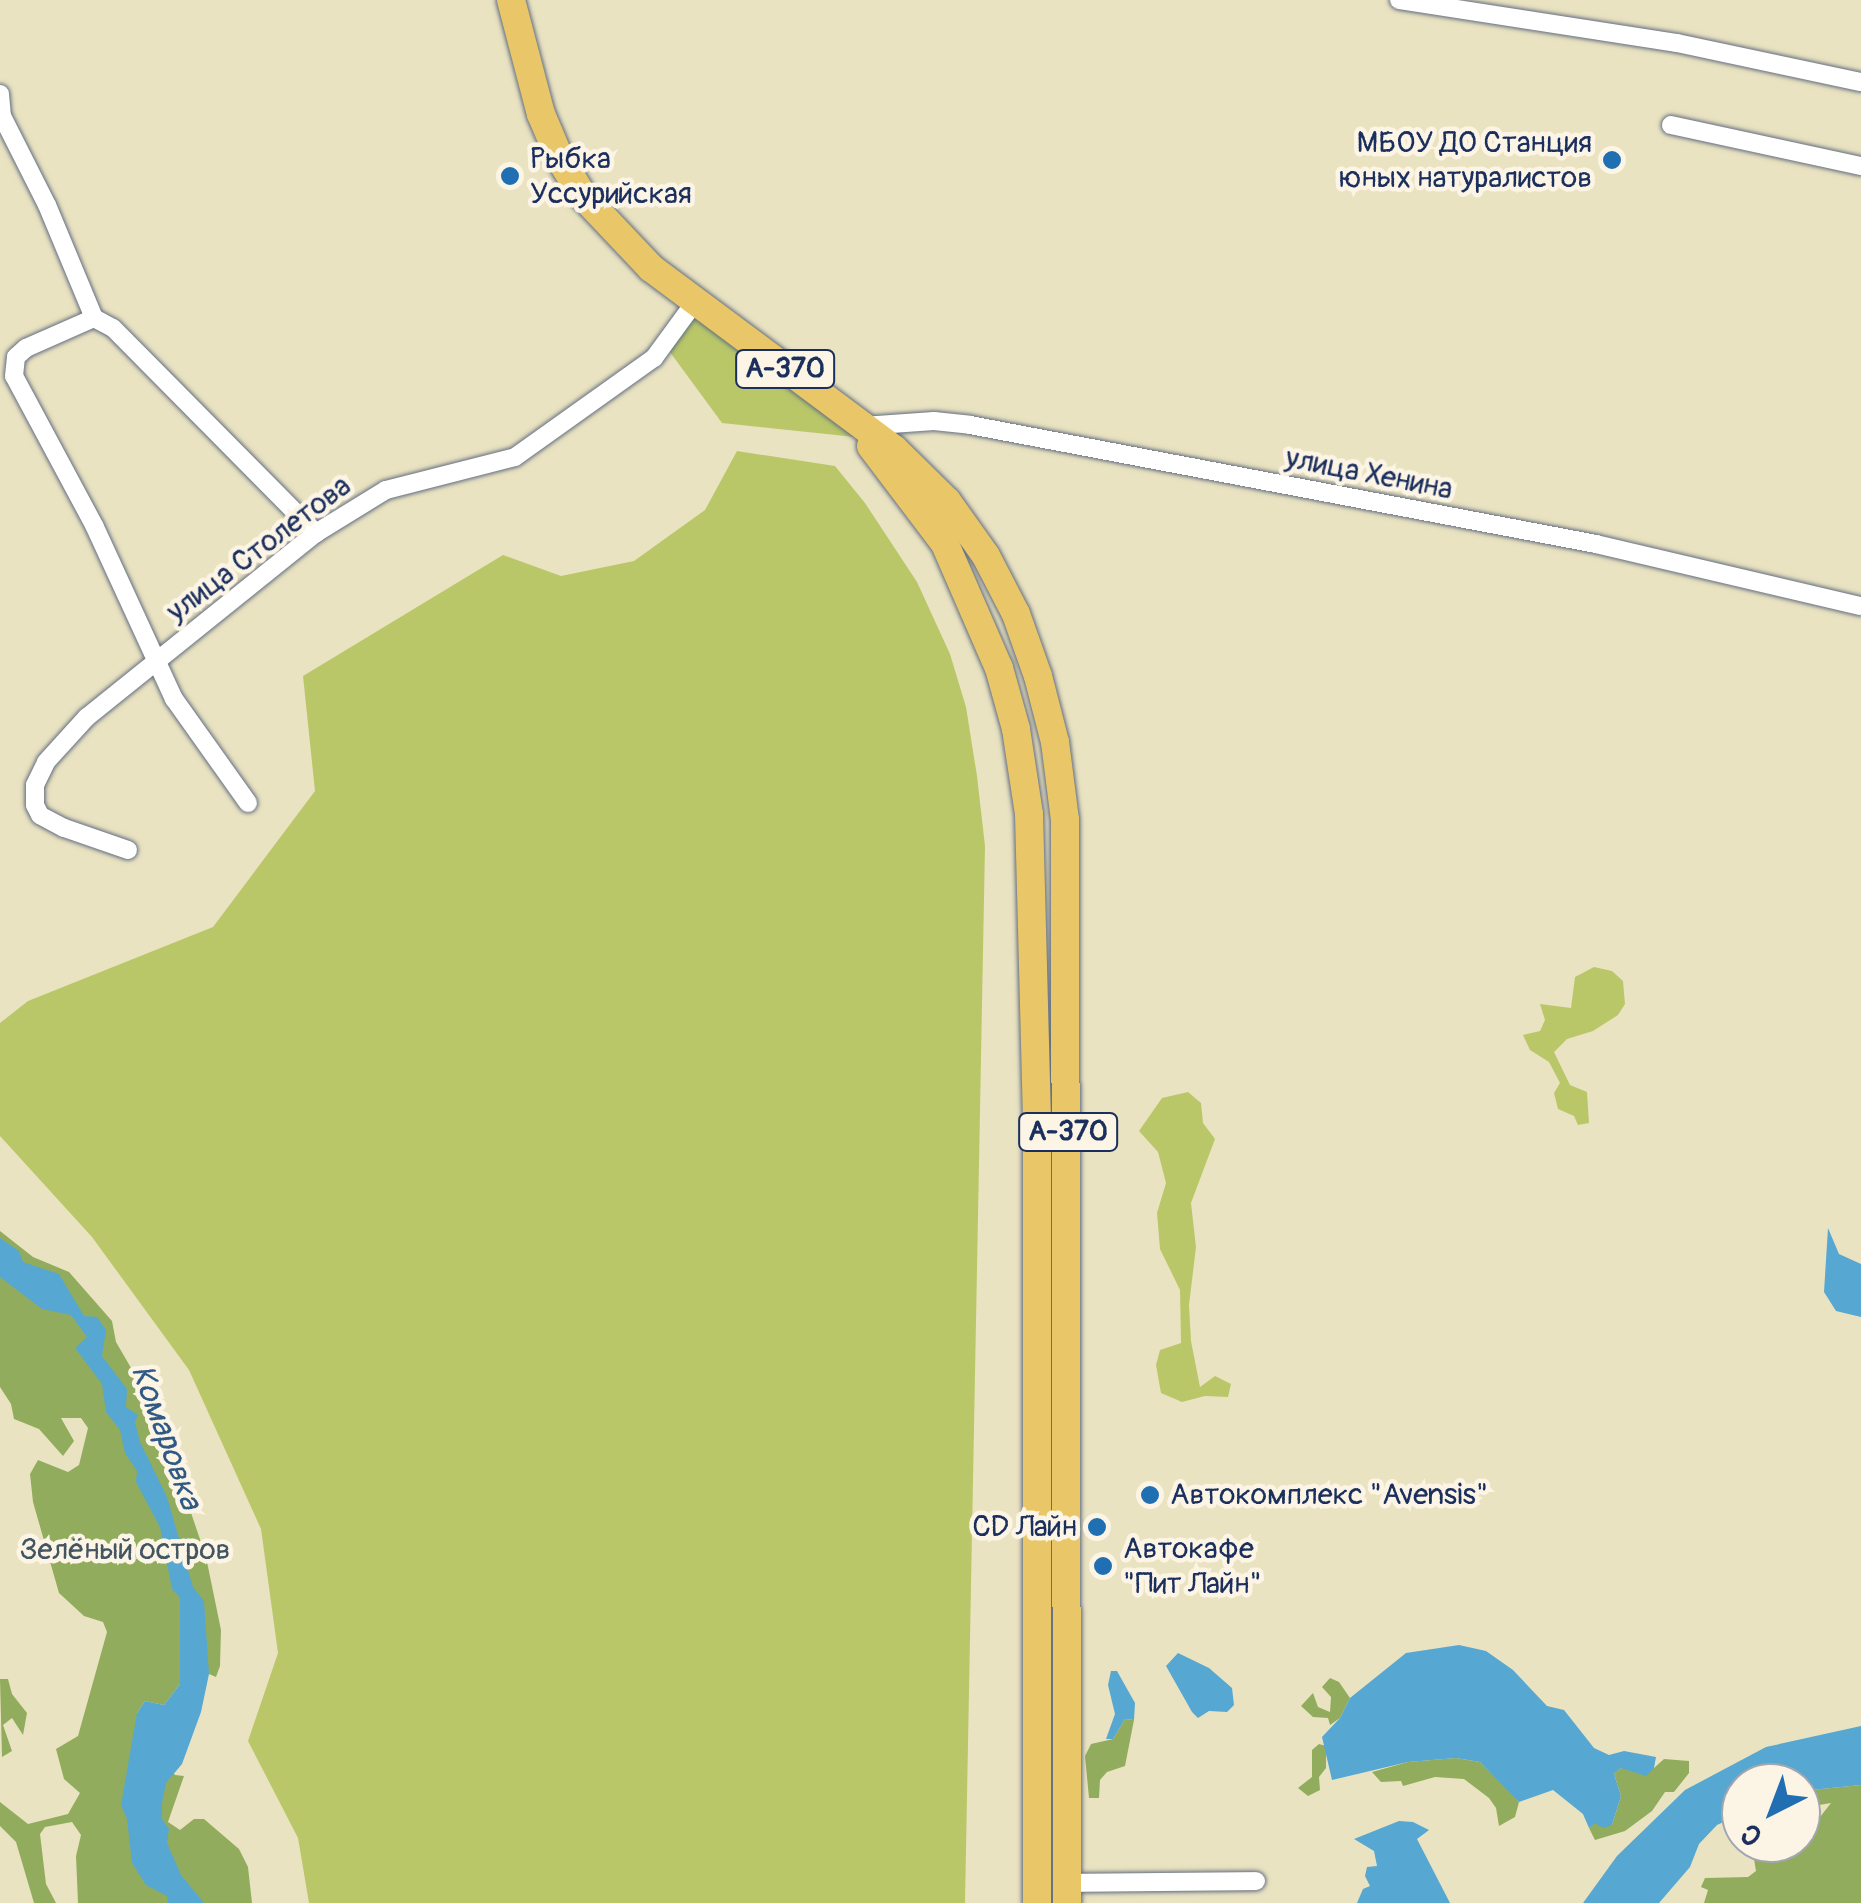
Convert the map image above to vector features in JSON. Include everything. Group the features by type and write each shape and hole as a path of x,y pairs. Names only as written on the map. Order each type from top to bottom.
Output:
{"highway":[{"name":"А-370","path":"511,0 542,114 560,160 606,224 651,268 894,450 947,501 986,556 1016,614 1055,742 1065,820 1068,1893"},
{"name":"А-370","path":"862,426 871,447 944,544 1000,668 1016,729 1033,865 1037,1903"},
{"path":"1033,865 1047,851 1065,862"}],"street":[{"path":"1398,0 1678,42 1861,82"},
{"path":"0,94 2,116 47,205 94,318 113,328 137,350 316,534"},
{"path":"1670,125 1861,166"},
{"name":"улица Столетова","path":"128,850 40,815 35,785 46,762 76,728 316,534 386,490 514,457 654,358 695,302"},
{"path":"94,318 26,348 16,357 14,376 95,527 174,699 248,803"},
{"name":"улица Хенина","path":"862,426 970,424 1596,544 1861,606"},
{"path":"1068,1893 1256,1881"}],"green space":[{"path":"693,314 855,437 722,423 667,348"},
{"path":"737,451 835,466 865,503 917,582 950,654 966,707 977,776 985,846 965,1903 309,1903 298,1838 248,1741 278,1653 261,1529 189,1370 92,1237 0,1136 0,1023 28,1001 213,927 315,791 303,676 503,555 561,576 634,561 705,510"},
{"path":"1594,967 1612,971 1623,981 1625,1004 1618,1015 1593,1031 1567,1039 1554,1052 1570,1085 1587,1092 1589,1123 1578,1125 1574,1116 1558,1109 1554,1093 1560,1083 1549,1062 1530,1050 1523,1035 1540,1031 1545,1020 1540,1004 1571,1008 1575,977"},
{"path":"1188,1092 1201,1103 1203,1123 1215,1139 1191,1203 1196,1247 1189,1305 1191,1341 1200,1387 1215,1376 1231,1384 1228,1397 1205,1396 1182,1402 1161,1393 1156,1365 1160,1350 1181,1343 1180,1290 1160,1249 1157,1213 1166,1183 1158,1152 1139,1131 1162,1098"},
{"name":"Зелёный остров","path":"0,1231 33,1257 69,1272 112,1321 116,1342 134,1373 151,1436 186,1498 206,1557 221,1630 220,1666 216,1677 209,1674 180,1684 164,1705 145,1701 137,1713 175,1775 184,1776 168,1822 180,1830 194,1819 204,1819 239,1849 248,1867 252,1903 78,1903 76,1856 81,1835 72,1822 45,1827 40,1834 46,1884 56,1903 34,1903 16,1842 0,1826 0,1802 28,1824 68,1814 80,1793 64,1779 56,1749 78,1736 107,1632 103,1622 84,1616 59,1593 33,1502 30,1474 38,1460 68,1472 79,1465 88,1428 81,1418 61,1418 74,1441 63,1456 39,1429 14,1419 11,1404 0,1387"},
{"path":"1330,1678 1339,1682 1350,1698 1340,1718 1330,1725 1328,1718 1313,1717 1301,1706 1313,1693 1318,1707 1330,1712 1331,1697 1322,1687"},
{"path":"0,1679 8,1679 12,1694 27,1713 23,1735 12,1718 3,1725 12,1751 2,1757"},
{"path":"1125,1719 1134,1720 1125,1766 1107,1772 1100,1780 1099,1798 1089,1798 1085,1756 1091,1744 1113,1739"},
{"path":"1319,1744 1326,1746 1326,1768 1319,1777 1320,1790 1308,1796 1298,1788 1312,1777 1312,1750"},
{"path":"1456,1758 1480,1762 1508,1789 1519,1802 1515,1817 1499,1826 1496,1808 1489,1798 1464,1779 1435,1777 1403,1786 1401,1781 1381,1782 1372,1772 1408,1762"},
{"path":"1664,1759 1689,1761 1689,1773 1674,1792 1665,1792 1652,1811 1625,1831 1595,1840 1589,1828 1595,1822 1612,1825 1621,1796 1614,1774 1621,1768 1654,1768"},
{"path":"1861,1785 1861,1903 1704,1903 1708,1890 1701,1887 1705,1878 1748,1877 1756,1871 1755,1863 1821,1863 1821,1816 1831,1803 1821,1805 1821,1789"}],"water":[{"path":"1828,1228 1839,1254 1861,1264 1861,1317 1836,1311 1824,1292"},
{"path":"0,1238 19,1251 23,1262 59,1274 84,1316 97,1317 106,1330 102,1356 127,1389 126,1407 138,1415 135,1422 140,1442 167,1497 193,1587 204,1601 209,1674 201,1712 182,1764 166,1783 162,1819 169,1829 167,1843 181,1875 204,1903 168,1903 167,1896 146,1885 132,1863 127,1819 121,1805 137,1713 145,1701 164,1705 180,1684 180,1598 172,1589 160,1527 136,1482 137,1471 125,1453 120,1430 106,1412 102,1384 75,1348 87,1337 71,1315 42,1309 0,1277"},
{"path":"1459,1645 1486,1651 1513,1670 1547,1706 1564,1710 1594,1748 1609,1755 1624,1751 1656,1757 1654,1768 1646,1776 1621,1768 1614,1774 1621,1796 1612,1825 1603,1828 1595,1823 1589,1828 1583,1814 1553,1790 1519,1802 1480,1762 1456,1758 1408,1762 1332,1780 1322,1737 1340,1718 1350,1698 1406,1653"},
{"path":"1178,1653 1209,1668 1232,1688 1234,1705 1227,1712 1209,1711 1198,1718 1192,1712 1166,1666"},
{"path":"1111,1671 1117,1671 1135,1703 1134,1720 1125,1719 1113,1739 1106,1739 1115,1714 1108,1685"},
{"path":"1861,1726 1861,1785 1821,1789 1821,1763 1736,1763 1766,1747"},
{"path":"1721,1771 1721,1823 1699,1844 1690,1867 1659,1903 1583,1903 1617,1856 1685,1790"},
{"path":"1399,1821 1413,1822 1429,1830 1417,1839 1450,1903 1357,1903 1363,1889 1370,1886 1365,1876 1367,1867 1377,1866 1374,1851 1354,1839"}],"place":[{"name":"МБОУ ДО Станция юных натуралистов","path":"1612,160"},
{"name":"Рыбка Уссурийская","path":"510,176"},
{"name":"Автокомплекс \"Avensis\"","path":"1150,1495"},
{"name":"CD Лайн","path":"1097,1527"},
{"name":"Автокафе \"Пит Лайн\"","path":"1103,1566"}],"water label":[{"name":"Комаровка","path":"166,1437"}]}
